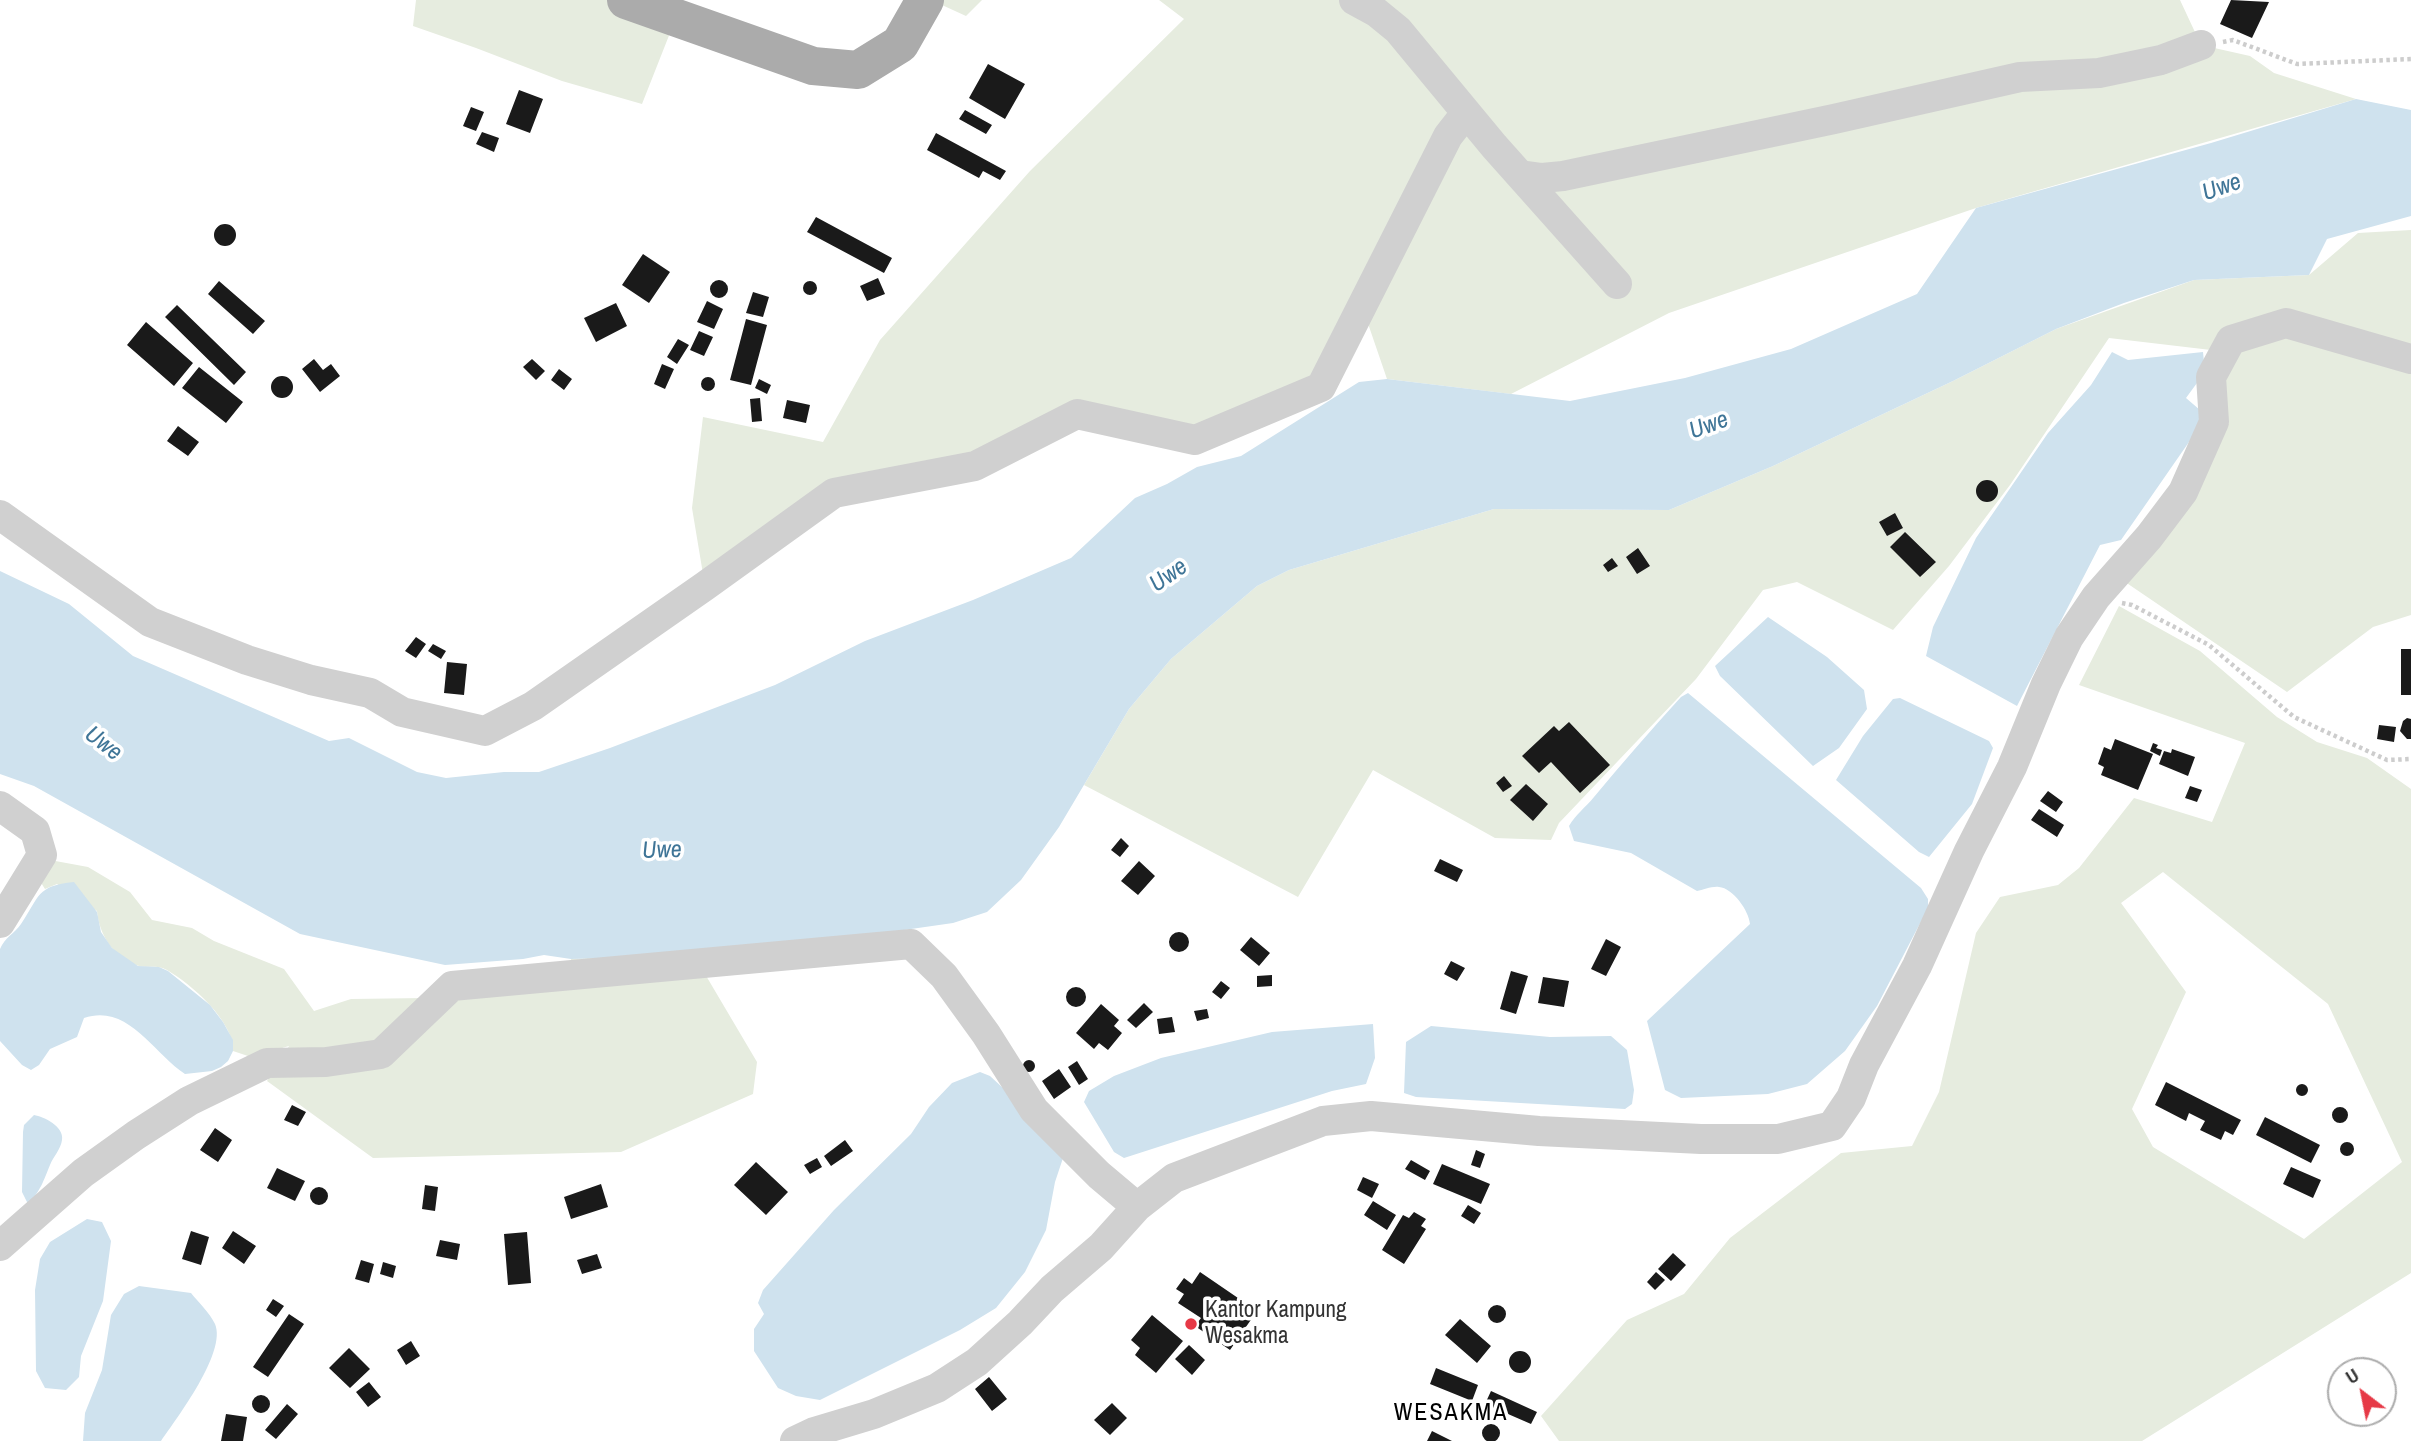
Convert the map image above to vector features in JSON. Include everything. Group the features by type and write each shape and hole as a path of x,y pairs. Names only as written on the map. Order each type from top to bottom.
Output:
{"main road":[{"path":"626,0 813,66 858,70 900,44 925,0"}],"street":[{"path":"1354,0 1376,12 1398,30 1520,176 1617,284"},
{"path":"1520,176 1563,176 2020,77 2099,73 2161,60 2201,45"},
{"path":"0,515 150,622 247,660 311,680 370,693 402,712 485,731 533,706 835,493 975,466 1077,414 1195,440 1321,387 1448,136 1466,113"},
{"path":"795,1441 814,1432 874,1414 937,1388 978,1362 1052,1289 1101,1247 1137,1207 1174,1178 1323,1121 1371,1116 1539,1131 1701,1139 1778,1139 1832,1126 1851,1098 1864,1065 1917,966 1969,851 2012,767 2046,684 2069,637 2096,597 2149,537 2183,492 2214,422 2211,377 2231,340 2287,323 2411,359"},
{"path":"0,806 35,831 42,855 0,923"},
{"path":"0,1246 83,1173 189,1101 267,1063 326,1062 381,1054 452,986 911,944 944,976 986,1034 1034,1110 1099,1175 1137,1207"}],"path":[{"path":"2201,45 2233,40 2297,64 2411,59"},
{"path":"2096,597 2132,605 2208,645 2294,717 2388,760 2411,759"}],"shaded area":[{"path":"416,0 683,0 642,104 562,81 413,26"},
{"path":"931,0 982,0 966,16"},
{"path":"1159,0 2180,0 2201,45 2250,56 2274,73 2356,99 1976,208 1669,313 1511,394 1387,379 1363,309 1321,387 1195,440 1077,414 975,466 834,493 705,586 692,508 703,417 823,442 880,340 1030,171 1184,19"},
{"path":"2411,230 2411,615 2373,627 2287,692 2109,571 2229,423 2211,350 2109,338 2010,485 1949,566 1893,630 1797,582 1763,590 1696,679 1559,823 1551,840 1495,838 1373,770 1298,897 1084,785 1129,709 1171,659 1257,586 1289,570 1494,509 1669,510 1773,466 2056,329 2194,280 2309,275 2358,233"},
{"path":"2119,606 2200,651 2277,717 2317,742 2367,758 2411,789 2411,1273 2142,1441 1559,1441 1541,1416 1627,1320 1684,1294 1730,1238 1841,1153 1912,1146 1939,1092 1976,933 2000,897 2058,885 2079,868 2134,798 2212,822 2245,743 2079,685","holes":["2163,872 2328,1004 2402,1162 2304,1239 2153,1147 2132,1109 2186,992 2121,903"]},
{"path":"50,860 88,867 130,892 152,920 192,928 214,941 284,969 314,1011 351,999 425,998 573,984 571,959 692,952 757,1062 753,1094 621,1152 373,1158 267,1081 289,1046 251,1057 233,1051 231,1039 219,1016 188,984 167,970 140,966 120,956 104,936 97,911 57,884 45,889 33,870"}],"water":[{"name":"Uwe","path":"2356,99 2411,110 2411,216 2327,239 2309,275 2194,280 2124,303 2056,329 1773,466 1669,510 1494,509 1289,570 1257,586 1171,659 1129,709 1059,827 1021,880 987,912 953,923 848,938 604,958 571,959 544,955 445,965 300,934 34,786 0,774 0,571 69,604 133,656 329,741 349,738 417,772 446,778 504,772 539,772 775,685 865,641 973,600 1071,558 1135,498 1197,467 1241,456 1359,382 1387,379 1570,401 1685,378 1791,349 1917,294 1976,208 2211,143"},
{"path":"2112,352 2128,360 2203,352 2205,372 2186,398 2207,416 2121,540 2100,545 2017,706 1926,656 1933,627 1976,538 2048,433 2091,385"},
{"path":"1768,617 1827,657 1864,690 1867,709 1839,748 1813,766 1720,676 1715,666"},
{"path":"1688,693 1921,888 1928,899 1928,908 1877,1006 1845,1051 1807,1084 1768,1094 1681,1098 1665,1090 1647,1021 1750,924 1739,901 1724,888 1697,891 1631,853 1574,841 1569,826 1681,697"},
{"path":"1900,698 1989,741 1993,748 1972,804 1929,857 1919,852 1836,780 1863,736 1893,699"},
{"path":"74,882 97,912 101,932 112,948 138,966 159,967 168,971 210,1005 233,1040 233,1051 221,1067 212,1071 185,1074 139,1032 114,1017 100,1015 84,1018 77,1037 50,1049 39,1065 31,1070 22,1065 0,1041 0,949 21,924 40,894 52,886"},
{"path":"1373,1024 1375,1058 1366,1084 1332,1091 1124,1158 1114,1152 1084,1102 1089,1091 1114,1076 1161,1058 1272,1032"},
{"path":"1431,1026 1550,1037 1611,1036 1627,1050 1634,1090 1632,1104 1625,1109 1416,1097 1404,1093 1406,1042"},
{"path":"980,1072 990,1076 1043,1125 1064,1155 1055,1182 1046,1230 1025,1272 996,1308 960,1330 820,1400 796,1396 778,1388 754,1351 754,1329 764,1314 758,1303 763,1290 834,1210 911,1134 929,1107 952,1083"},
{"path":"34,1115 57,1126 62,1140 41,1186 28,1204 22,1192 23,1132 24,1125"},
{"path":"87,1219 102,1222 111,1241 103,1301 81,1356 79,1377 66,1390 45,1388 36,1371 35,1290 40,1259 50,1242"},
{"path":"139,1286 191,1293 215,1324 217,1336 214,1351 188,1401 161,1441 83,1441 85,1413 102,1370 111,1315 124,1294"}],"building":[{"path":"2231,0 2269,2 2252,38 2220,24"},
{"path":"988,64 1025,84 1005,119 969,98"},
{"path":"519,90 543,99 530,133 506,124"},
{"path":"471,107 484,112 476,131 463,126"},
{"path":"965,110 992,125 986,134 959,119"},
{"path":"482,132 499,138 494,152 476,144"},
{"path":"936,133 1006,171 1000,180 983,171 979,178 927,150"},
{"path":"816,217 892,258 884,273 807,232"},
{"path":"225,224 233,227 236,235 233,243 225,246 217,243 214,235 217,227"},
{"path":"643,254 670,272 649,303 622,285"},
{"path":"878,278 885,294 867,301 860,286"},
{"path":"719,280 725,283 728,289 725,295 719,298 713,295 710,289 713,283"},
{"path":"219,281 265,321 253,334 208,294"},
{"path":"810,281 815,283 815,293 810,295 805,293 803,288 805,283"},
{"path":"753,292 769,297 763,317 746,313"},
{"path":"707,301 723,309 714,329 697,322"},
{"path":"616,303 627,326 596,342 584,318"},
{"path":"177,305 246,372 234,385 165,317"},
{"path":"746,319 767,325 751,385 730,380"},
{"path":"146,322 193,363 174,386 127,345"},
{"path":"699,331 713,337 704,356 690,350"},
{"path":"678,339 689,345 677,364 667,357"},
{"path":"314,359 323,370 331,364 340,376 320,392 302,369"},
{"path":"532,359 545,371 536,380 523,367"},
{"path":"662,364 674,369 665,389 654,384"},
{"path":"199,367 243,402 226,423 182,388"},
{"path":"559,369 572,379 564,390 551,380"},
{"path":"282,376 290,379 293,387 290,395 282,398 274,395 271,387 274,379"},
{"path":"705,377 711,377 715,384 711,391 705,391 701,387 701,381"},
{"path":"759,379 771,385 767,394 755,388"},
{"path":"760,398 762,421 752,422 750,399"},
{"path":"787,400 810,405 806,423 783,418"},
{"path":"178,426 199,442 188,456 167,441"},
{"path":"1987,480 1995,483 1998,491 1995,499 1987,502 1979,499 1976,491 1979,483"},
{"path":"1895,513 1903,528 1887,536 1879,522"},
{"path":"1905,532 1936,562 1920,577 1890,547"},
{"path":"1638,548 1650,566 1637,574 1626,557"},
{"path":"1612,558 1618,566 1608,572 1603,565"},
{"path":"416,637 426,644 416,658 405,651"},
{"path":"433,644 446,651 441,659 428,651"},
{"path":"2401,649 2411,649 2411,695 2401,695"},
{"path":"447,662 467,664 464,695 444,693"},
{"path":"2407,718 2411,719 2411,739 2407,739 2400,731"},
{"path":"1569,722 1610,765 1580,793 1551,762 1539,773 1522,756 1554,726 1559,731"},
{"path":"2379,725 2396,727 2394,742 2377,739"},
{"path":"2115,739 2153,754 2138,790 2101,775 2104,767 2098,764 2104,747 2111,750"},
{"path":"2153,743 2158,745 2156,748 2162,750 2160,756 2150,751"},
{"path":"2172,749 2195,757 2188,776 2159,764 2164,751 2171,753"},
{"path":"1504,776 1512,786 1503,792 1496,783"},
{"path":"1526,784 1548,804 1533,821 1510,800"},
{"path":"2190,786 2202,790 2197,802 2185,798"},
{"path":"2048,791 2063,802 2056,812 2040,801"},
{"path":"2039,809 2064,825 2057,837 2031,820"},
{"path":"1121,838 1129,846 1120,857 1111,850"},
{"path":"1440,859 1463,870 1457,882 1434,871"},
{"path":"1139,861 1155,876 1138,895 1121,881"},
{"path":"1179,932 1186,935 1189,942 1186,949 1179,952 1172,949 1169,942 1172,935"},
{"path":"1251,937 1270,953 1259,966 1240,950"},
{"path":"1606,939 1621,947 1606,976 1591,969"},
{"path":"1451,961 1465,968 1457,981 1444,974"},
{"path":"1511,971 1528,976 1516,1014 1500,1009"},
{"path":"1272,975 1272,986 1257,987 1257,976"},
{"path":"1543,977 1569,981 1564,1007 1538,1003"},
{"path":"1221,981 1230,988 1221,999 1212,992"},
{"path":"1076,987 1083,990 1086,997 1083,1004 1076,1007 1069,1004 1066,997 1069,990"},
{"path":"1144,1003 1153,1012 1136,1028 1127,1020"},
{"path":"1101,1004 1119,1020 1114,1026 1122,1033 1108,1050 1099,1043 1094,1049 1076,1033"},
{"path":"1207,1009 1209,1018 1197,1021 1194,1011"},
{"path":"1172,1017 1175,1032 1159,1034 1157,1019"},
{"path":"1029,1060 1035,1066 1029,1072 1023,1066"},
{"path":"1077,1061 1088,1079 1079,1085 1068,1067"},
{"path":"1059,1069 1071,1087 1054,1099 1042,1081"},
{"path":"2166,1082 2241,1120 2233,1135 2225,1131 2221,1140 2200,1130 2205,1121 2189,1113 2186,1121 2155,1105"},
{"path":"2297,1085 2307,1085 2307,1095 2297,1095"},
{"path":"292,1105 306,1112 298,1126 284,1120"},
{"path":"2340,1107 2348,1115 2340,1123 2332,1115"},
{"path":"2265,1117 2320,1145 2311,1163 2256,1135"},
{"path":"215,1128 232,1140 218,1162 200,1150"},
{"path":"845,1140 853,1151 831,1166 824,1156"},
{"path":"2347,1142 2352,1144 2352,1154 2347,1156 2342,1154 2340,1149 2342,1144"},
{"path":"1476,1150 1485,1154 1480,1168 1471,1165"},
{"path":"817,1158 822,1167 810,1174 804,1165"},
{"path":"1411,1160 1430,1171 1425,1180 1405,1169"},
{"path":"756,1162 788,1192 766,1215 734,1185"},
{"path":"1442,1164 1490,1184 1481,1204 1433,1184"},
{"path":"2291,1167 2321,1180 2313,1198 2283,1184"},
{"path":"277,1168 305,1181 295,1201 267,1188"},
{"path":"1363,1177 1379,1184 1372,1198 1357,1190"},
{"path":"601,1184 608,1207 571,1219 564,1197"},
{"path":"425,1185 438,1187 435,1211 422,1209"},
{"path":"319,1187 325,1190 328,1196 325,1202 319,1205 313,1202 310,1196 313,1190"},
{"path":"1373,1201 1396,1215 1387,1230 1364,1215"},
{"path":"1468,1205 1481,1213 1474,1224 1461,1216"},
{"path":"1414,1212 1426,1219 1421,1226 1426,1229 1404,1264 1382,1250 1403,1215 1409,1218"},
{"path":"191,1231 209,1237 201,1265 182,1259"},
{"path":"233,1231 256,1246 244,1264 222,1248"},
{"path":"527,1232 531,1283 508,1285 504,1234"},
{"path":"440,1240 460,1244 457,1260 436,1256"},
{"path":"1673,1253 1686,1265 1671,1281 1658,1269"},
{"path":"597,1254 602,1268 582,1274 577,1260"},
{"path":"361,1260 374,1264 369,1283 355,1279"},
{"path":"383,1262 396,1266 393,1278 380,1274"},
{"path":"1200,1272 1257,1311 1230,1350 1195,1326 1201,1318 1178,1303 1184,1294 1176,1289 1184,1278 1192,1284"},
{"path":"1656,1272 1665,1280 1655,1290 1647,1282"},
{"path":"273,1299 284,1306 276,1317 266,1310"},
{"path":"1497,1305 1503,1308 1506,1314 1503,1320 1497,1323 1491,1320 1488,1314 1491,1308"},
{"path":"289,1314 304,1324 268,1377 253,1367"},
{"path":"1152,1315 1183,1341 1156,1373 1135,1355 1140,1348 1131,1340"},
{"path":"1460,1319 1491,1346 1477,1363 1445,1335"},
{"path":"411,1341 420,1356 406,1365 397,1350"},
{"path":"1189,1345 1205,1360 1192,1375 1175,1359"},
{"path":"349,1348 370,1369 350,1388 329,1368"},
{"path":"1520,1351 1530,1358 1531,1362 1524,1372 1520,1373 1510,1366 1509,1362 1516,1352"},
{"path":"1436,1368 1478,1385 1472,1401 1430,1384"},
{"path":"989,1377 1007,1399 992,1411 975,1389"},
{"path":"369,1382 381,1397 368,1407 356,1392"},
{"path":"1491,1391 1537,1412 1531,1424 1485,1404"},
{"path":"261,1395 267,1398 270,1404 267,1410 261,1413 255,1410 252,1404 255,1398"},
{"path":"1112,1403 1127,1418 1110,1435 1094,1420"},
{"path":"287,1404 298,1414 276,1439 265,1430"},
{"path":"1424,1409 1429,1411 1429,1421 1424,1423 1419,1421 1417,1416 1419,1411"},
{"path":"226,1414 247,1417 243,1441 221,1441"},
{"path":"1491,1424 1497,1427 1500,1433 1497,1439 1491,1442 1485,1439 1482,1433 1485,1427"},
{"path":"1432,1431 1452,1441 1427,1441"}],"place":[{"name":"Kantor Kampung Wesakma","path":"1191,1324"}],"district":[{"name":"WESAKMA","path":"1451,1414"}]}
